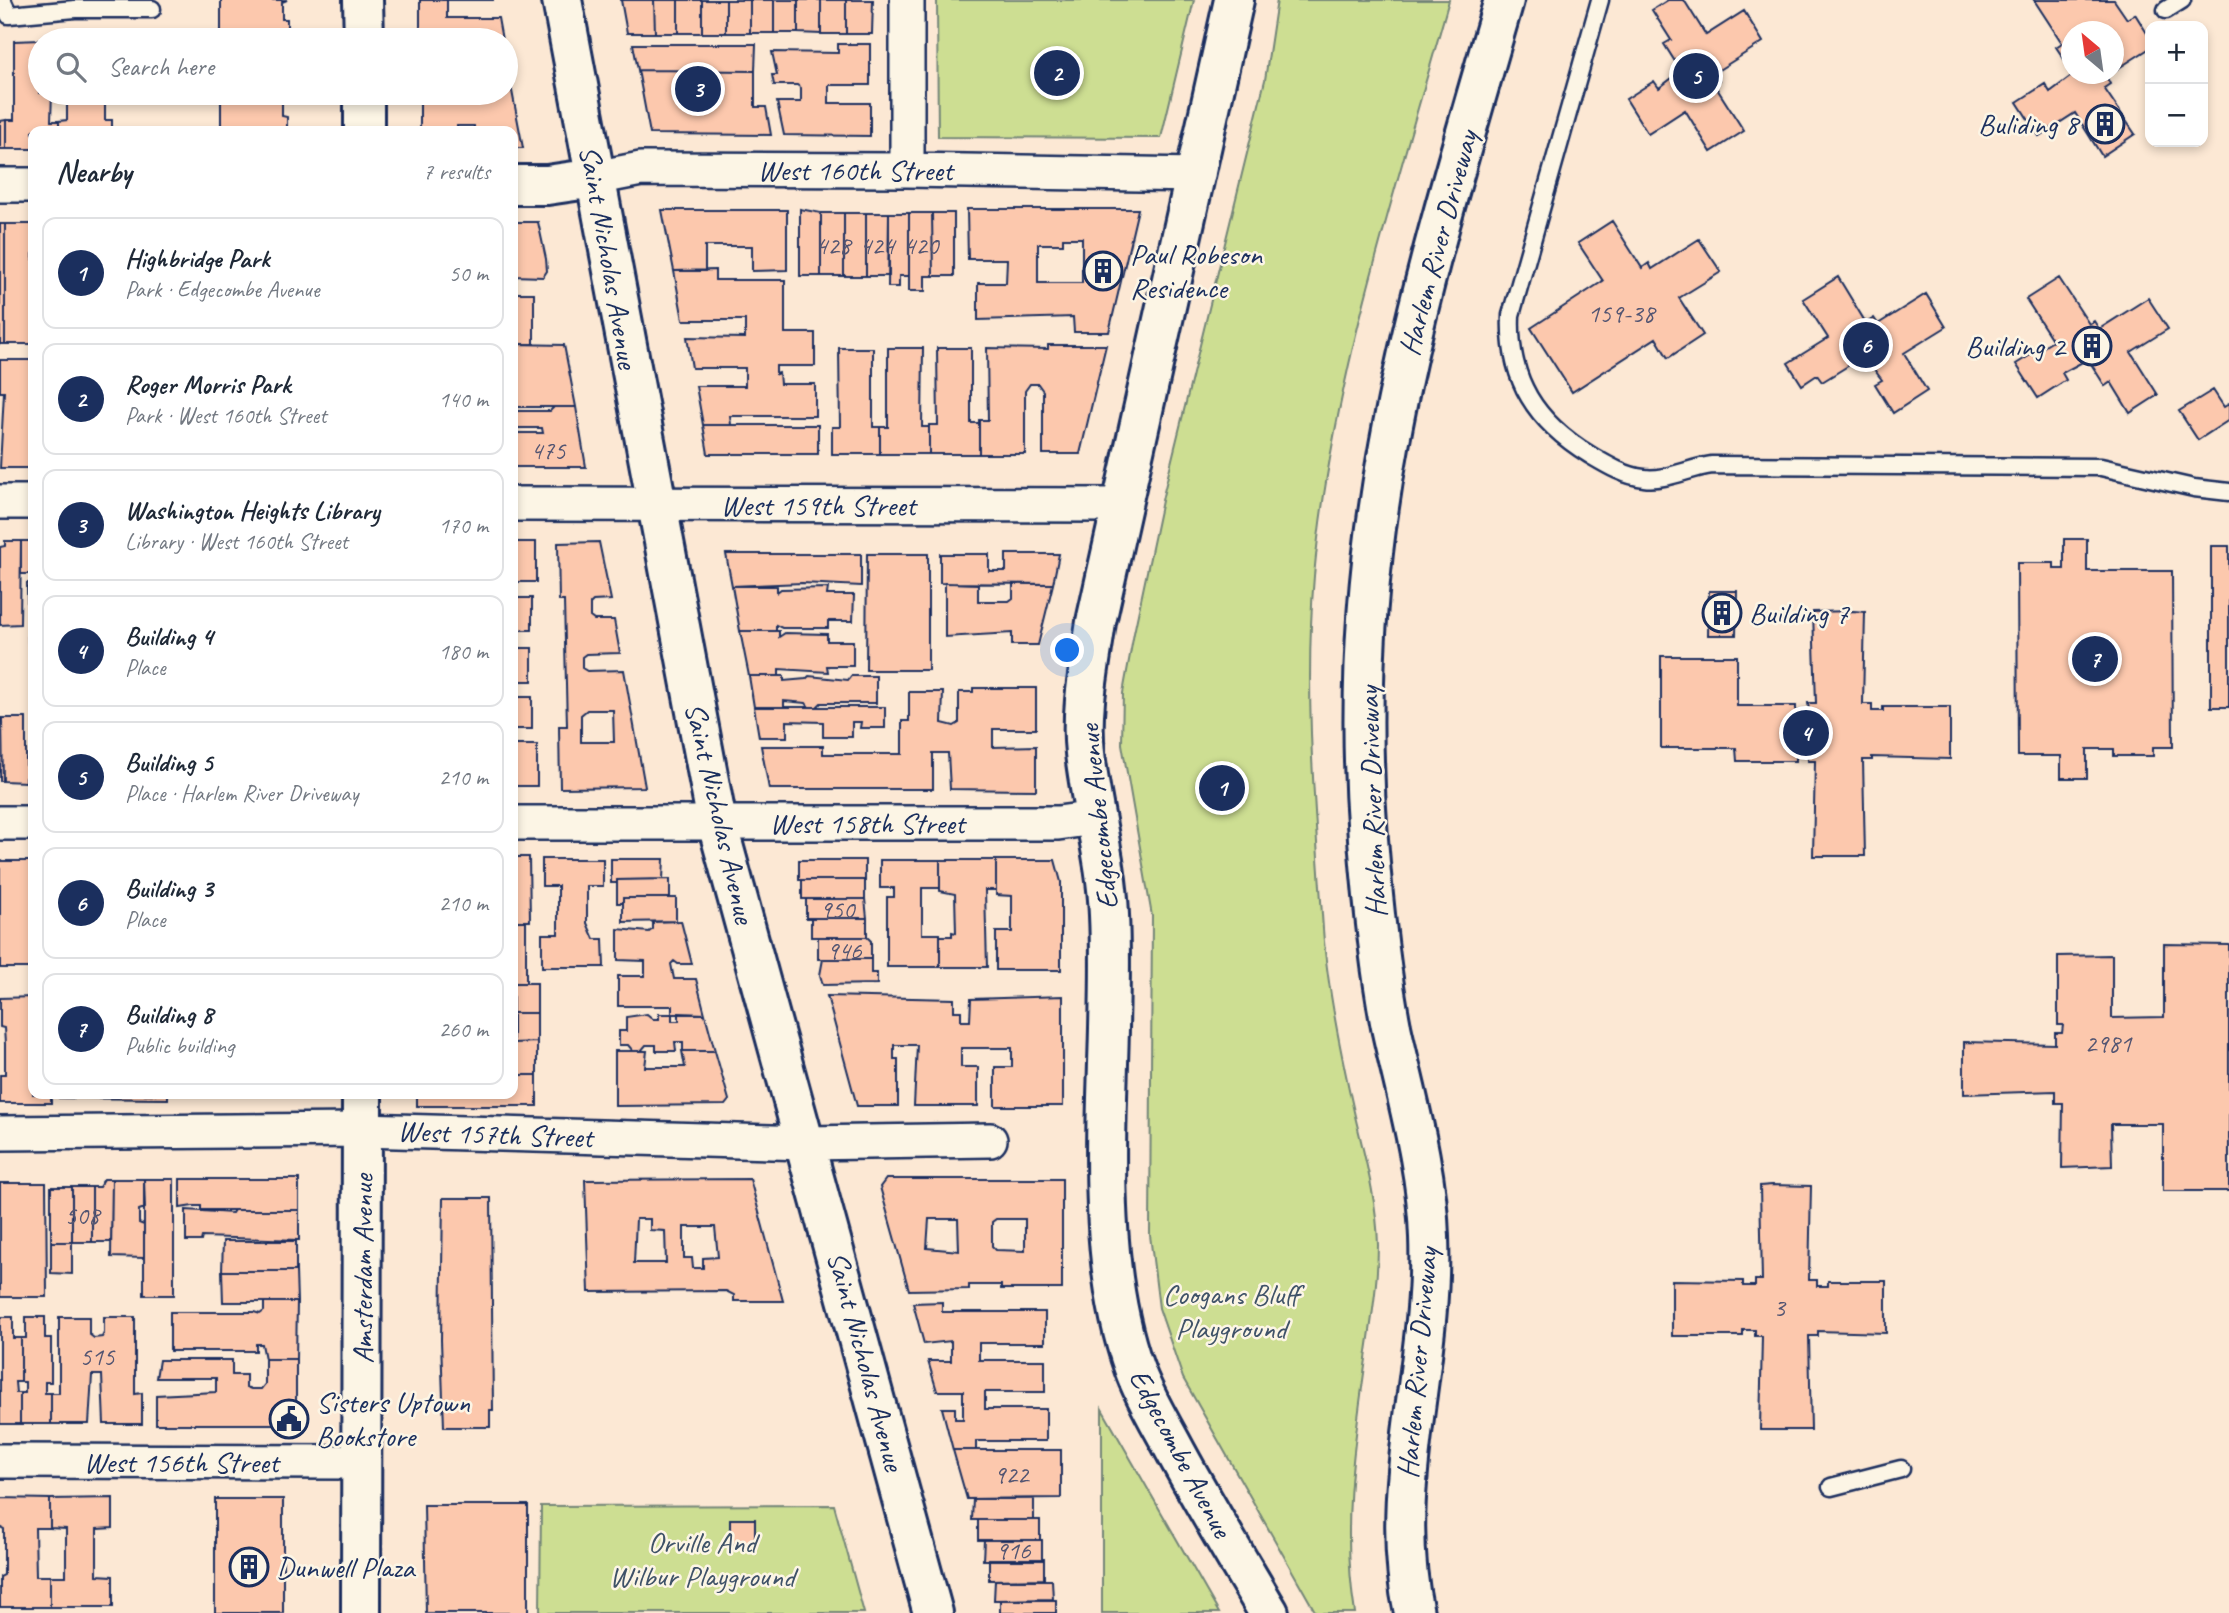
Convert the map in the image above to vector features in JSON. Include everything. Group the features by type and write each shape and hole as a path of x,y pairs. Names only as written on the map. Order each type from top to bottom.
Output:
{"street":[{"path":"363,0 364,28"},
{"name":"Saint Nicholas Avenue","path":"562,0 655,505 717,822 807,1143 933,1613"},
{"path":"907,0 907,170"},
{"name":"Edgecombe Avenue","path":"1234,0 1198,175 1096,622 1086,689 1085,751 1108,888 1108,1192 1111,1254 1120,1308 1134,1367 1155,1413 1269,1613"},
{"name":"Harlem River Driveway","path":"1415,1613 1406,1567 1403,1517 1427,1297 1429,1237 1423,1174 1390,1021 1374,904 1365,773 1369,614 1381,490 1403,374 1504,0"},
{"path":"364,105 364,126"},
{"name":"West 160th Street","path":"518,185 594,178 641,169 1198,175"},
{"path":"0,185 28,185"},
{"path":"0,502 28,502"},
{"name":"West 159th Street","path":"518,504 1123,505"},
{"name":"West 158th Street","path":"518,822 1058,823 1095,818"},
{"path":"0,823 28,823"},
{"name":"West 157th Street","path":"0,1133 362,1112 807,1143 990,1140"},
{"name":"Amsterdam Avenue","path":"361,1613 362,1112"},
{"name":"West 156th Street","path":"0,1461 362,1462"}],"lane":[{"path":"2,0 9,15 75,9 152,9"},
{"path":"1600,0 1511,315 1513,362 1522,385 1544,417 1566,438 1610,467 1642,478 1659,478 1712,466 2101,467 2194,488 2229,492"},
{"path":"2166,10 2182,0"},
{"path":"1831,1487 1901,1469"}],"green space":[{"path":"937,0 1194,0 1161,138 938,137"},
{"name":"Coogans Bluff Playground","path":"1277,0 1449,0 1368,285 1351,357 1323,502 1311,620 1310,708 1325,952 1340,1047 1373,1196 1378,1245 1376,1288 1357,1423 1349,1518 1355,1613 1316,1613 1183,1378 1159,1308 1150,1235 1152,916 1122,744 1123,693 1134,633 1163,496 1265,80"},
{"path":"1102,1409 1219,1613 1102,1613"},
{"name":"Orville And Wilbur Playground","path":"834,1505 864,1613 540,1613 541,1506"}],"building":[{"path":"221,0 287,0 282,2 282,19 287,19 287,28 221,28"},
{"path":"420,0 447,0 447,18 498,18 500,28 420,28"},
{"path":"621,0 654,0 655,33 627,33"},
{"path":"654,0 678,0 678,33 655,33"},
{"path":"678,0 702,0 702,33 678,33"},
{"path":"702,0 726,0 726,33 702,33"},
{"path":"726,0 750,0 750,33 726,33"},
{"path":"750,0 774,0 774,33 750,33"},
{"path":"774,0 798,0 798,33 774,33"},
{"path":"798,0 821,0 821,34 798,33"},
{"path":"821,0 846,0 846,34 821,34"},
{"path":"846,0 873,0 872,34 846,34"},
{"path":"1668,0 1684,0 1706,35 1744,11 1763,42 1714,73 1719,81 1714,84 1744,131 1711,152 1685,110 1648,134 1626,99 1654,81 1659,88 1681,71 1664,44 1671,40 1652,10"},
{"name":"Buliding 8","path":"2034,0 2114,0 2127,19 2135,14 2145,30 2145,51 2124,65 2124,21 2061,21 2061,41"},
{"path":"28,40 28,105 52,105 51,121 59,121 59,126 28,126 28,149 6,149 6,120 14,120 14,41"},
{"path":"633,44 756,44 755,71 638,70"},
{"path":"838,44 870,44 870,85 829,85 829,103 870,103 870,136 784,135 777,102 801,102 801,88 797,85 774,85 772,75 777,75 772,52 838,53"},
{"path":"638,70 755,71 755,107 766,107 771,135 650,134"},
{"name":"Buliding 8","path":"2045,84 2050,92 2061,84 2110,84 2104,88 2135,134 2102,156 2075,113 2039,136 2017,102"},
{"path":"67,105 105,105 105,120 112,120 112,126 59,126 59,121 67,120"},
{"path":"221,105 282,105 282,116 287,117 287,126 221,126"},
{"path":"420,105 515,105 523,148 518,148 518,126 420,126"},
{"path":"6,120 6,149 0,149 0,121"},
{"path":"800,209 821,213 821,276 800,276"},
{"name":"Paul Robeson Residence","path":"967,209 1138,209 1109,332 1074,332 1073,317 978,320 978,283 1006,283 1007,259 968,259","holes":["1063,238 1082,238 1082,283 1038,283 1038,244 1063,244"]},
{"path":"662,210 787,210 787,270 752,271 752,246 705,246 705,271 674,271"},
{"path":"821,213 844,213 844,276 821,276"},
{"path":"844,213 866,213 866,276 844,276"},
{"path":"866,213 889,213 889,276 866,276"},
{"path":"889,213 909,213 909,276 899,276 899,287 888,287"},
{"path":"909,213 932,213 933,276 925,276 925,291 909,291"},
{"path":"932,213 954,213 954,276 933,276"},
{"path":"1612,221 1642,268 1649,263 1652,269 1699,239 1721,272 1679,298 1703,335 1668,358 1656,338 1572,392 1531,328 1603,281 1578,243"},
{"path":"518,222 538,222 546,259 547,271 543,277 518,276"},
{"path":"0,224 5,224 5,344 0,344"},
{"path":"5,224 28,224 28,344 5,344"},
{"path":"715,270 715,280 785,280 785,333 815,333 815,366 776,366 776,374 779,373 780,384 815,384 815,416 730,416 731,425 703,425 696,386 745,386 745,368 692,368 687,337 745,338 745,320 683,320 674,271"},
{"path":"1838,277 1866,323 1874,318 1878,324 1926,294 1946,327 1904,353 1927,391 1893,413 1875,384 1882,380 1864,356 1822,382 1817,375 1802,385 1788,363 1828,338 1803,299"},
{"name":"Building 2","path":"2059,278 2089,324 2094,321 2099,329 2148,298 2168,329 2131,352 2158,395 2130,413 2111,382 2105,386 2088,359 2062,373 2066,380 2038,398 2016,364 2053,341 2026,299"},
{"path":"518,293 534,293 534,344 518,344"},
{"path":"518,344 564,345 576,407 518,407"},
{"path":"1048,345 1106,345 1080,454 1043,454 1043,391 1038,384 1030,384 1025,391 1025,454 979,454 979,420 988,420 987,348 1048,349"},
{"path":"839,348 873,348 873,427 880,427 880,454 832,454 832,427 840,427"},
{"path":"888,348 923,348 922,427 929,427 929,454 880,454 880,427 888,427"},
{"path":"937,348 971,348 971,423 979,423 979,454 929,454 929,425 938,425"},
{"path":"0,360 28,360 28,468 0,468 4,392 0,392"},
{"path":"2213,390 2224,407 2229,404 2229,420 2198,440 2179,411"},
{"path":"554,407 576,407 586,467 518,467 518,433 543,433 542,428 518,428 518,411 550,411"},
{"path":"703,425 818,425 818,454 708,454"},
{"path":"2064,539 2087,539 2087,571 2172,571 2173,747 2153,747 2153,756 2114,756 2114,749 2087,749 2087,778 2061,778 2061,756 2018,756 2017,563 2054,563 2054,569 2064,569"},
{"path":"5,541 21,541 20,624 0,625 0,547 5,546"},
{"path":"21,541 28,541 28,574 21,574"},
{"path":"518,542 536,542 536,582 518,582"},
{"path":"599,542 611,600 593,601 590,604 590,617 594,620 614,620 620,653 586,654 582,657 582,668 587,671 624,670 645,787 560,788 559,726 567,726 564,601 559,601 558,543","holes":["587,710 613,710 614,742 581,742 581,715"]},
{"path":"2211,546 2229,546 2229,707 2211,707"},
{"path":"726,554 861,554 861,586 802,583 732,586"},
{"path":"867,554 928,554 928,670 866,670"},
{"path":"940,554 989,554 989,571 1006,571 1006,554 1059,554 1053,584 940,583"},
{"path":"27,583 28,583 28,646"},
{"path":"945,583 978,584 978,601 1009,601 1013,598 1013,584 1053,584 1038,645 1012,645 1012,633 945,637"},
{"path":"732,586 777,586 777,592 781,589 828,588 827,595 854,595 853,621 828,621 828,628 782,628 776,625 776,631 740,631"},
{"name":"Building 7","path":"1709,591 1737,591 1736,635 1708,635"},
{"path":"518,598 532,598 532,630 518,630"},
{"path":"1813,612 1865,612 1863,704 1872,704 1872,711 1883,711 1883,707 1950,707 1950,759 1872,757 1872,760 1863,760 1865,856 1813,856 1815,761 1808,761 1808,756 1796,756 1796,761 1737,761 1736,748 1661,748 1661,656 1737,656 1737,706 1796,706 1796,711 1809,711 1808,703 1816,703"},
{"path":"740,631 779,631 779,637 785,633 827,634 827,641 853,641 853,666 827,666 828,672 779,669 779,676 749,676"},
{"path":"518,648 532,648 532,681 518,681"},
{"path":"749,676 784,676 784,681 806,679 809,676 848,680 851,676 876,676 876,703 821,703 817,707 809,707 806,703 784,701 784,707 754,707"},
{"path":"973,688 1036,688 1036,729 993,729 993,747 1036,746 1036,790 950,789 948,753 933,753 933,789 769,789 761,746 823,746 823,754 902,754 902,721 909,721 909,692 943,692 942,723 954,726 959,723 959,692 973,692"},
{"path":"518,697 532,697 532,729 518,729"},
{"path":"754,707 885,707 885,728 860,728 861,722 852,722 852,737 823,737 823,722 787,721 787,737 759,737"},
{"path":"2,718 3,781 0,781"},
{"path":"2,718 26,718 26,782 3,781"},
{"path":"518,745 537,745 537,786 518,786"},
{"path":"518,857 529,857 530,921 518,921"},
{"path":"542,859 603,859 603,886 587,886 587,923 594,939 603,939 604,967 542,967 542,934 558,934 558,886 542,886"},
{"path":"611,859 664,859 663,879 617,880 617,883 611,883"},
{"path":"799,860 865,860 865,880 799,880"},
{"path":"880,860 940,860 940,888 922,888 922,934 940,934 940,967 887,967 887,897 894,897 894,888 880,888"},
{"path":"940,860 996,860 996,890 985,890 987,967 940,967 940,936 952,936 952,932 956,933 955,894 940,891"},
{"path":"996,860 1055,860 1061,882 1061,970 996,970 996,932 1012,932 1012,896 996,895"},
{"path":"0,861 28,861 28,968 0,968"},
{"path":"670,879 670,898 623,898 623,903 617,903 617,880"},
{"path":"802,880 865,880 865,899 802,899"},
{"path":"623,898 676,898 676,921 623,922"},
{"path":"806,899 865,899 867,918 806,918"},
{"path":"811,918 867,918 867,937 811,937"},
{"path":"518,921 526,921 526,983 518,983"},
{"path":"681,921 692,964 678,964 674,961 671,964 674,979 696,979 705,1014 672,1014 672,1006 618,1006 618,976 645,976 645,961 618,960 618,929 649,932 653,929 653,922"},
{"path":"818,937 867,937 871,941 871,959 818,959"},
{"path":"2164,944 2229,945 2229,1191 2163,1191 2163,1124 2111,1124 2112,1166 2062,1168 2063,1103 2055,1103 2055,1091 1964,1094 1964,1042 2055,1044 2055,1033 2062,1033 2063,1025 2058,1025 2058,956 2112,955 2112,1018 2164,1017"},
{"path":"823,959 871,959 871,973 877,973 877,984 823,985 820,975"},
{"path":"518,983 537,983 537,1013 518,1013"},
{"path":"827,996 954,999 954,1011 961,1011 961,1021 970,1021 971,999 1063,996 1063,1106 995,1106 995,1067 1012,1067 1012,1048 961,1048 961,1067 978,1067 978,1106 914,1106 917,1045 894,1045 894,1059 898,1059 898,1106 857,1106"},
{"path":"28,997 28,1099 51,1099 51,1103 0,1103 0,1075 5,1075 5,1044 4,1028 0,1027 0,998"},
{"path":"518,1013 537,1013 537,1042 518,1043"},
{"path":"679,1013 705,1014 715,1051 683,1051 683,1042 675,1042 676,1051 656,1051 656,1045 646,1045 641,1051 633,1051 628,1045 619,1045 619,1031 626,1031 626,1017 647,1014 653,1019 659,1019 659,1014 672,1014 672,1021 679,1021"},
{"path":"537,1042 537,1075 518,1075 518,1043"},
{"path":"615,1051 647,1051 645,1067 685,1067 682,1051 715,1051 729,1100 725,1105 615,1106"},
{"path":"518,1075 537,1075 537,1106 417,1106 417,1099 518,1099"},
{"path":"104,1179 112,1179 111,1242 92,1242 92,1187 99,1187"},
{"path":"112,1179 144,1179 145,1208 139,1210 139,1223 144,1225 144,1258 111,1257"},
{"path":"144,1179 174,1179 174,1295 144,1295"},
{"path":"180,1179 299,1179 299,1210 201,1210 201,1206 180,1208"},
{"path":"750,1179 783,1301 734,1301 734,1295 726,1291 589,1292 585,1180","holes":["636,1219 650,1219 650,1230 665,1231 666,1263 634,1263","684,1227 715,1227 718,1257 703,1258 703,1268 693,1268 692,1258 684,1258"]},
{"path":"886,1179 1062,1179 1062,1289 1001,1289 1001,1285 969,1285 969,1289 909,1290 880,1187","holes":["929,1219 958,1219 959,1251 927,1248","996,1219 1025,1219 1025,1251 996,1250 992,1246 992,1222"]},
{"path":"0,1183 46,1183 47,1297 0,1297"},
{"path":"1760,1186 1811,1186 1809,1280 1817,1280 1817,1286 1828,1286 1828,1281 1886,1281 1886,1333 1818,1331 1818,1336 1809,1336 1811,1430 1760,1430 1762,1336 1755,1336 1755,1330 1743,1330 1743,1336 1672,1336 1672,1280 1743,1281 1743,1286 1755,1286 1755,1280 1762,1280"},
{"path":"51,1187 72,1187 72,1242 51,1242"},
{"path":"72,1187 92,1187 92,1242 72,1242"},
{"path":"443,1198 491,1198 493,1410 490,1410 490,1427 444,1427 441,1340"},
{"path":"186,1210 232,1213 234,1210 299,1210 299,1240 202,1237 201,1241 186,1241"},
{"path":"223,1241 296,1241 296,1271 222,1271"},
{"path":"51,1242 72,1242 72,1274 51,1273"},
{"path":"222,1271 296,1271 297,1302 223,1302"},
{"path":"264,1302 297,1302 296,1359 265,1359 262,1344 256,1344 256,1351 170,1351 170,1312 260,1314 264,1311"},
{"path":"942,1302 942,1312 1045,1312 1045,1343 979,1343 979,1360 1045,1360 1045,1392 985,1392 985,1409 1046,1409 1046,1441 976,1441 976,1450 953,1450 942,1408 955,1408 955,1419 963,1419 963,1391 937,1391 928,1361 951,1361 951,1341 924,1344 913,1303"},
{"path":"0,1317 13,1317 13,1338 21,1338 21,1382 15,1382 16,1393 20,1393 20,1424 0,1424"},
{"path":"26,1317 45,1317 45,1338 51,1338 51,1382 45,1382 45,1393 51,1393 51,1424 20,1424 20,1393 25,1393 25,1382 21,1382 21,1338 26,1338"},
{"path":"59,1317 89,1317 89,1334 94,1338 102,1337 104,1333 104,1317 135,1317 135,1394 142,1393 142,1424 104,1424 102,1375 92,1375 89,1424 51,1424 51,1393 59,1393"},
{"path":"265,1359 296,1359 296,1424 156,1424 156,1395 216,1392 216,1378 156,1378 159,1360 232,1360 232,1375 246,1375 246,1387 261,1389 265,1384"},
{"path":"953,1450 1061,1450 1061,1498 967,1499"},
{"path":"0,1498 50,1499 50,1528 35,1528 36,1576 50,1576 50,1607 0,1607 0,1577 4,1575 4,1529 0,1527"},
{"path":"113,1498 113,1528 97,1529 97,1575 113,1576 113,1607 50,1607 50,1576 66,1576 66,1529 50,1528 50,1499"},
{"name":"Dunwell Plaza","path":"215,1499 283,1499 283,1613 215,1613"},
{"path":"973,1499 1034,1499 1034,1520 972,1520"},
{"path":"424,1505 528,1505 528,1613 426,1613"},
{"path":"730,1519 755,1519 755,1544 730,1544"},
{"path":"978,1520 1040,1520 1040,1540 978,1540"},
{"path":"984,1540 1042,1540 1042,1560 983,1560"},
{"path":"989,1559 1044,1559 1044,1579 989,1580"},
{"path":"995,1580 1052,1580 1053,1599 994,1600"},
{"path":"1000,1600 1056,1600 1056,1613 1000,1613"}],"place":[{"name":"Roger Morris Park","path":"1057,73"},
{"name":"Building 5","path":"1696,76"},
{"name":"Washington Heights Library","path":"698,89"},
{"name":"Buliding 8","path":"2105,124"},
{"name":"Paul Robeson Residence","path":"1103,271"},
{"name":"Building 3","path":"1866,345"},
{"name":"Building 2","path":"2092,346"},
{"name":"Building 7","path":"1722,613"},
{"name":"Building 8","path":"2095,659"},
{"name":"Building 4","path":"1806,733"},
{"name":"Highbridge Park","path":"1222,788"},
{"name":"Sisters Uptown Bookstore","path":"289,1419"},
{"name":"Dunwell Plaza","path":"249,1567"}]}
